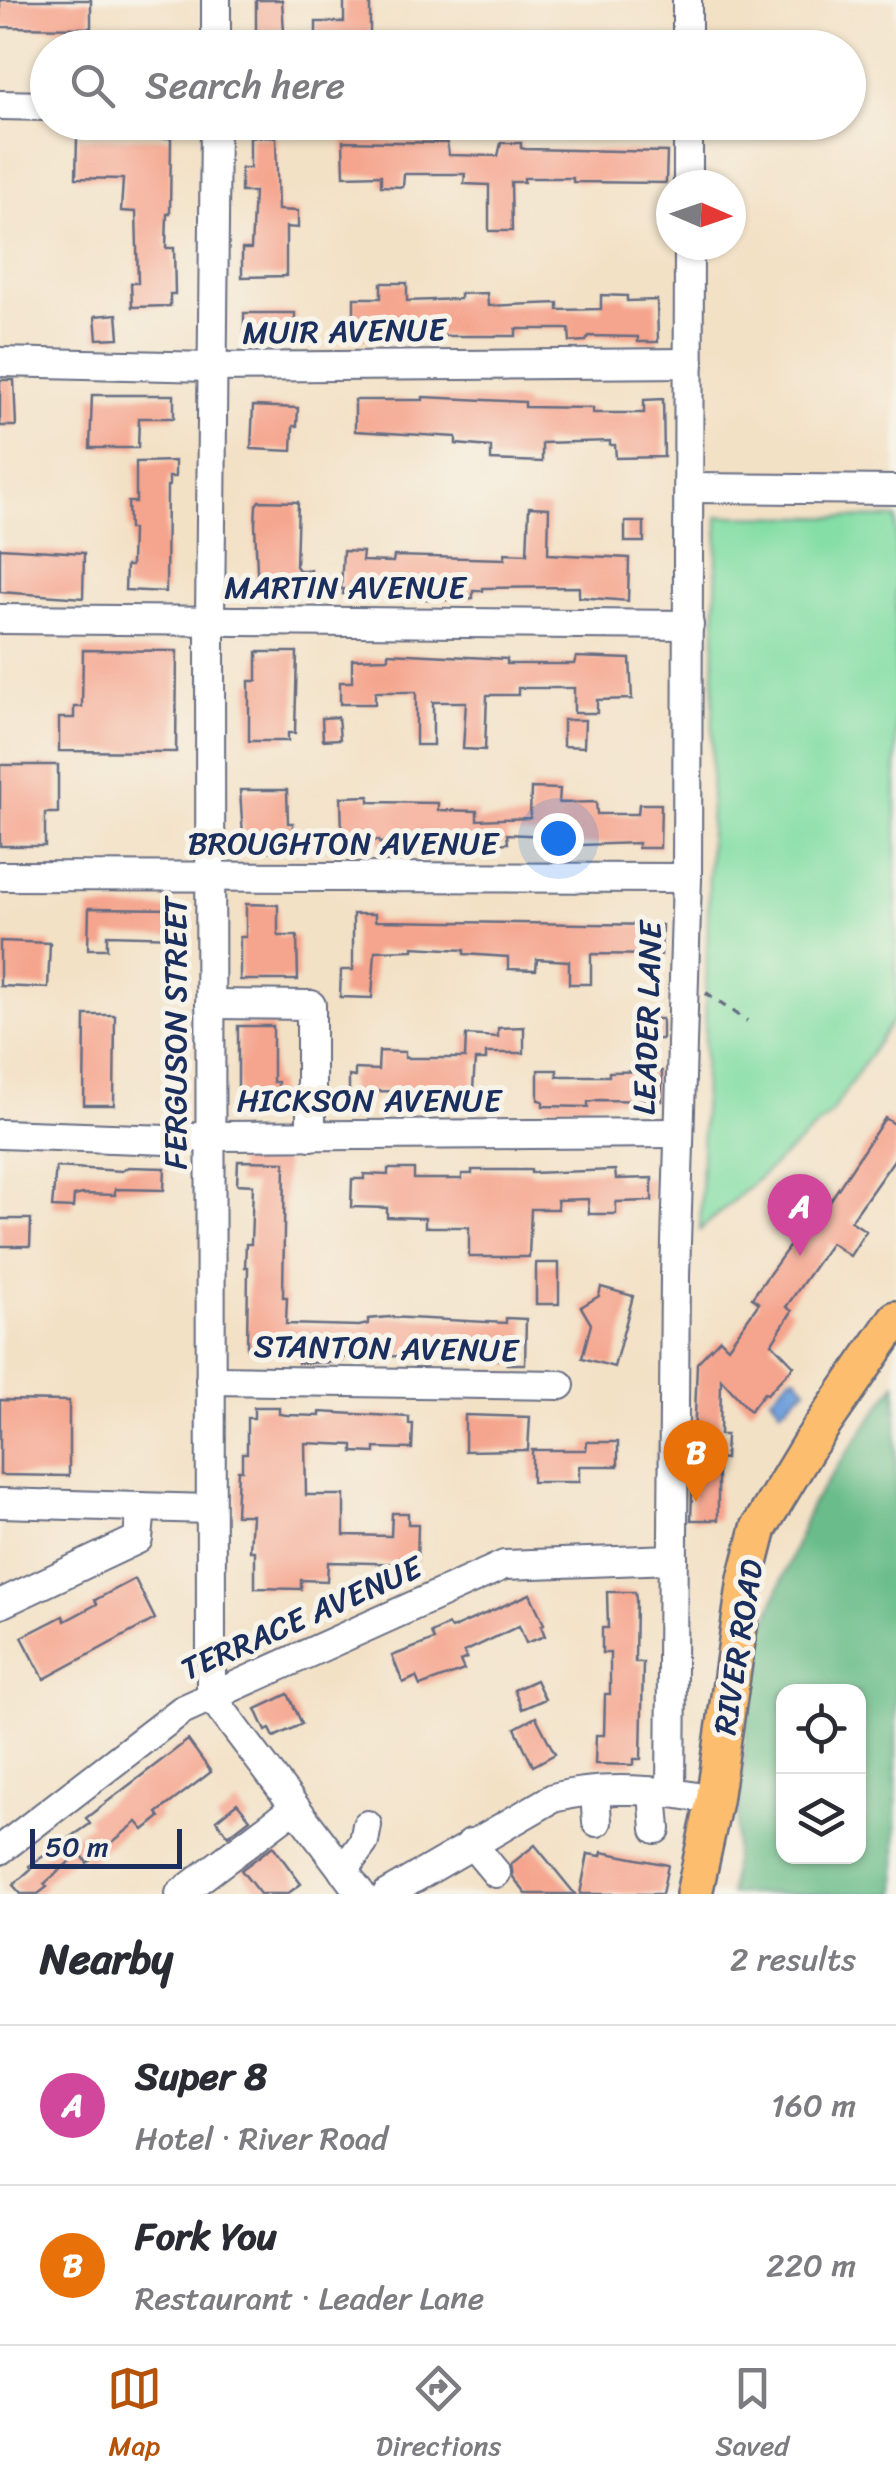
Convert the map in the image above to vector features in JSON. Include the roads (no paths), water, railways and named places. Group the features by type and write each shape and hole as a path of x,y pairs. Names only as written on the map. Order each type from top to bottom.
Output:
{"main road":[{"name":"RIVER ROAD","path":"694,1894 714,1801 746,1579 759,1528 809,1445 896,1319"}],"street":[{"path":"216,0 216,30"},
{"path":"687,0 687,30"},
{"path":"0,105 30,106"},
{"name":"FERGUSON STREET","path":"211,1696 210,621 215,140"},
{"path":"688,140 688,170"},
{"name":"LEADER LANE","path":"656,1829 662,1793 673,1559 678,1133 687,878 688,260"},
{"name":"MUIR AVENUE","path":"0,362 211,367 689,363"},
{"path":"689,488 896,490"},
{"name":"MARTIN AVENUE","path":"0,619 689,625"},
{"name":"BROUGHTON AVENUE","path":"0,876 687,878"},
{"path":"210,1004 311,1004 310,1136"},
{"name":"HICKSON AVENUE","path":"0,1134 167,1140 209,1136 678,1133"},
{"name":"STANTON AVENUE","path":"210,1380 560,1385"},
{"path":"0,1503 209,1509"},
{"path":"0,1604 138,1540 141,1507"},
{"name":"TERRACE AVENUE","path":"0,1850 182,1710 504,1564 673,1559"},
{"path":"211,1696 361,1894"},
{"path":"387,1894 552,1798 595,1792 662,1793 714,1801"},
{"path":"595,1792 596,1822"},
{"path":"181,1894 294,1808"},
{"path":"343,1871 367,1838 367,1824"},
{"path":"471,1842 496,1873"}],"water":[{"path":"792,1376 806,1388 781,1410 771,1397"}],"place":[{"name":"Super 8","path":"800,1256"},
{"name":"Fork You","path":"696,1502"}]}
